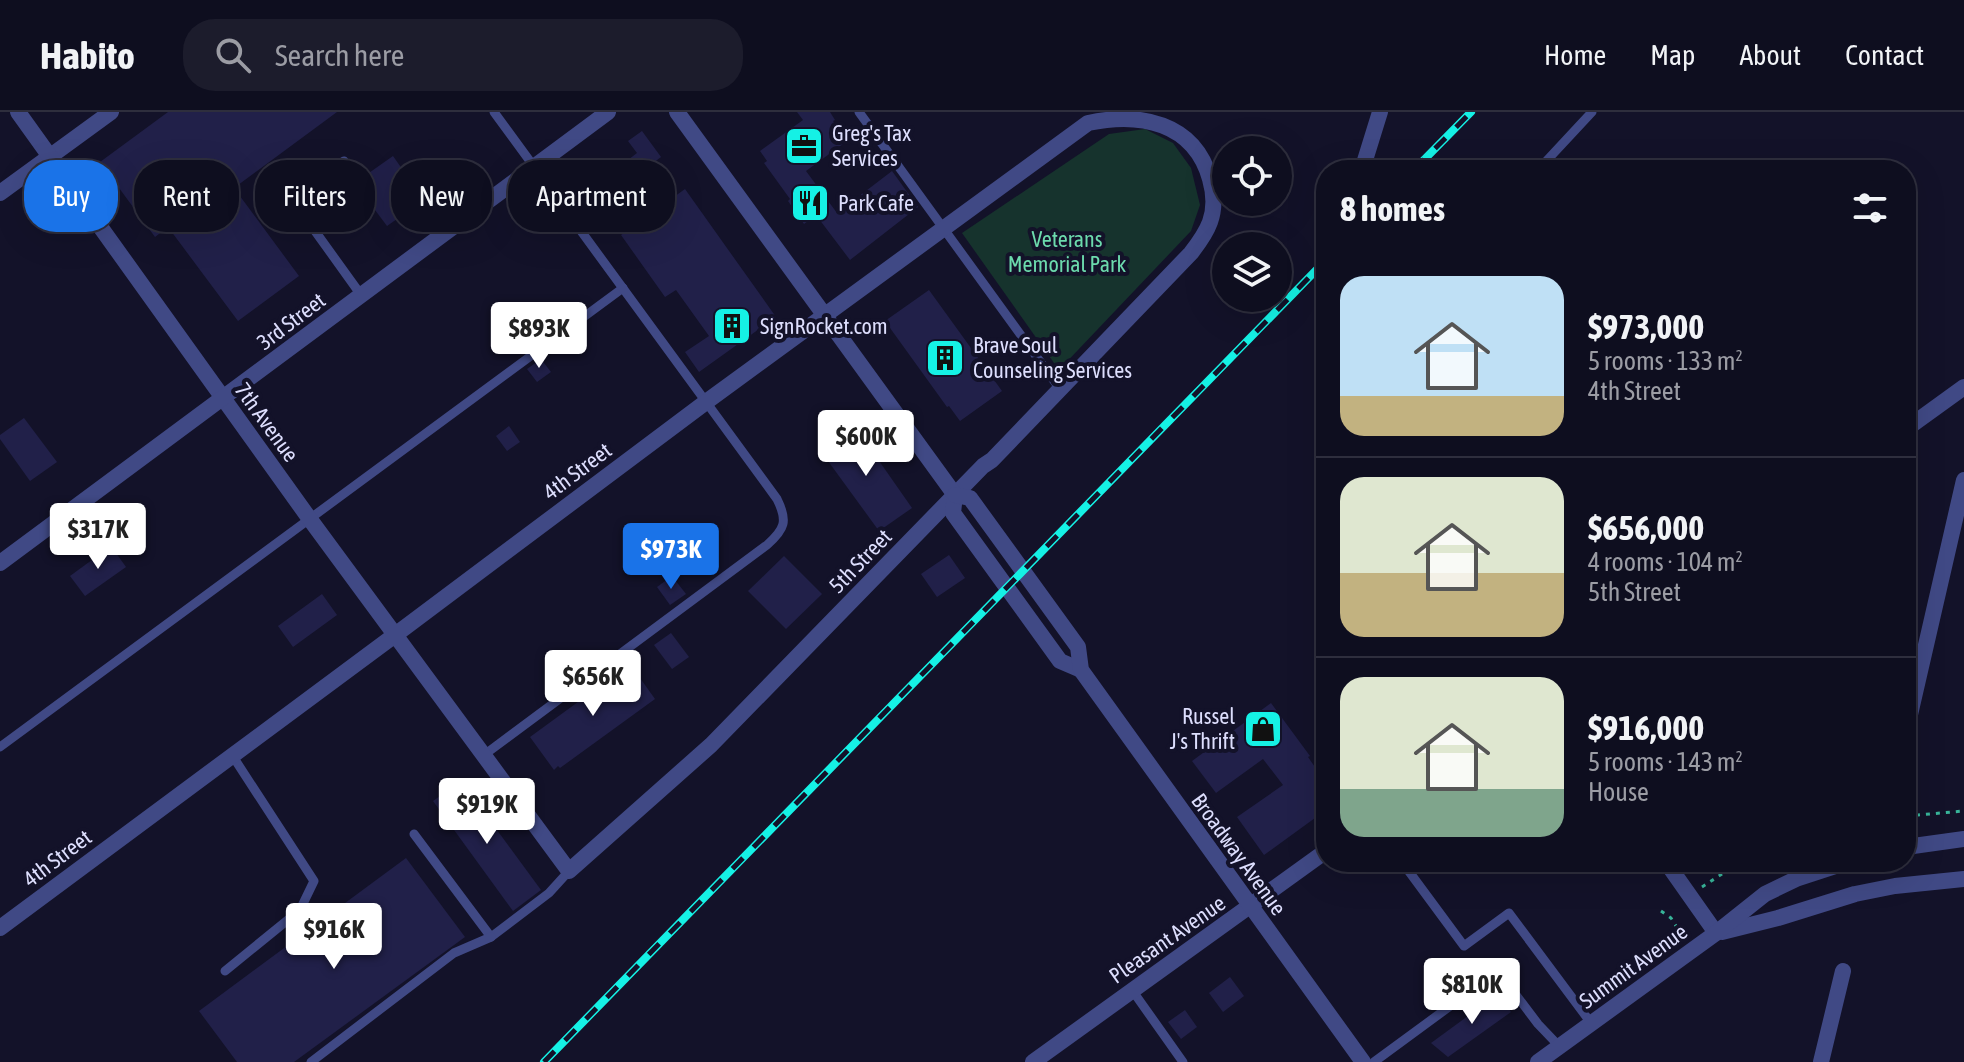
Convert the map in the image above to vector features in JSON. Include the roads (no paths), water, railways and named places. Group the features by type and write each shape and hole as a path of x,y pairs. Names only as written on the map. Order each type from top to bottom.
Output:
{"street":[{"name":"7th Avenue","path":"18,112 309,518 484,755"},
{"path":"0,193 111,112"},
{"name":"3rd Street","path":"541,160 608,112"},
{"name":"Broadway Avenue","path":"677,112 955,495 953,513 1060,661 1081,670 1363,1062"},
{"path":"1365,160 1380,112"},
{"name":"4th Street","path":"0,928 1096,116 1121,114 1160,120 1180,132 1194,146"},
{"name":"5th Street","path":"569,871 711,745 1191,253 1210,223 1213,206 1207,167 1194,146"},
{"name":"3rd Street","path":"0,563 508,185"},
{"path":"1916,422 1964,387"},
{"path":"1916,689 1964,480"},
{"path":"484,755 569,871"},
{"path":"1916,846 1964,839"},
{"name":"Pleasant Avenue","path":"1033,1062 1316,858"},
{"path":"1673,872 1716,933"},
{"name":"Summit Avenue","path":"1543,1060 1765,894 1816,872"},
{"name":"Summit Avenue","path":"1716,933 1855,894 1895,886 1964,879"},
{"path":"1821,1062 1843,971"}],"lane":[{"path":"494,112 529,160"},
{"path":"859,112 1060,389"},
{"path":"1547,160 1592,112"},
{"path":"316,232 361,295"},
{"path":"484,755 767,545 779,533 784,520 777,499 582,232"},
{"path":"0,747 623,288"},
{"path":"225,971 300,910 314,881 232,755"},
{"path":"414,834 491,937"},
{"path":"311,1062 454,953 491,937 549,893 569,871"},
{"path":"1409,872 1464,946 1509,913 1591,1023"},
{"path":"1374,1062 1491,976 1507,983 1559,1046"},
{"path":"1132,990 1183,1062"}],"railway":[{"path":"1424,160 1471,112"},
{"path":"544,1062 1316,270"}],"place":[{"name":"Greg's Tax Services","path":"804,146"},
{"name":"Park Cafe","path":"810,203"},
{"name":"SignRocket.com","path":"732,326"},
{"name":"Brave Soul Counseling Services","path":"945,358"},
{"name":"Russel J's Thrift","path":"1263,729"}],"park label":[{"name":"Veterans Memorial Park","path":"1067,252"}]}
